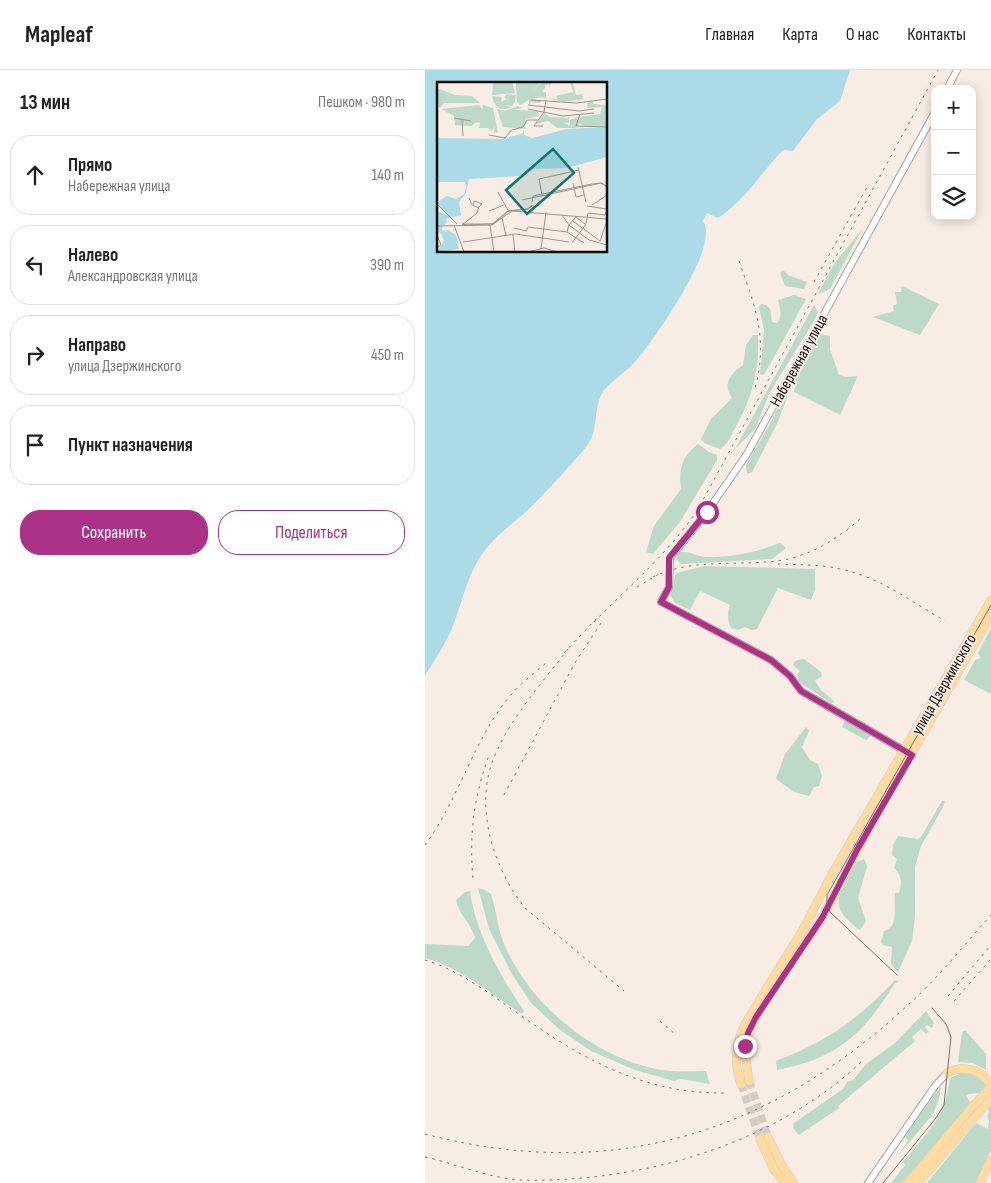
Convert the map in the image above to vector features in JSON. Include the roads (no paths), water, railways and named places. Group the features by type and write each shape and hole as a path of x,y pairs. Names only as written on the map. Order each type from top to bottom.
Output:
{"main road":[{"name":"улица Дзержинского","path":"908,753 991,600"},
{"name":"улица Дзержинского","path":"745,1083 736,1057 737,1046 745,1024 798,938 832,874 991,615"},
{"path":"908,1183 972,1107 991,1088 986,1079 974,1070 962,1068 947,1073"},
{"path":"918,1183 991,1098"},
{"path":"923,1183 949,1152 966,1125"},
{"path":"785,1183 774,1170 764,1138 794,1183"},
{"path":"980,1183 991,1160"}],"street":[{"path":"949,85 957,70"},
{"name":"Набережная улица","path":"908,753 801,691 790,676 771,660 661,602 669,587 669,558 707,512 747,454 931,119"},
{"path":"867,1183 933,1088 947,1073"}],"water":[{"path":"425,70 850,70 840,101 817,119 793,151 783,150 744,195 718,218 707,213 703,221 706,233 703,251 683,293 656,335 635,362 604,390 598,404 593,433 586,447 524,514 501,533 485,550 473,570 450,633 425,676"}],"tunnel":[{"path":"749,1081 768,1137"},
{"path":"741,1084 760,1139"}],"tram line":[{"path":"897,975 830,912 827,904 827,895 991,605"},
{"path":"883,1183 936,1118 944,1105 951,1037 946,1024 932,1008"}],"railway":[{"path":"594,622 675,540 698,509 938,70"},
{"path":"814,282 867,187"},
{"path":"739,261 751,294 759,325 760,356 754,392"},
{"path":"653,577 668,571 698,565 789,559 812,551 834,539 863,516"},
{"path":"778,564 825,566 854,572 868,577 945,621"},
{"path":"637,587 659,574"},
{"path":"564,653 598,617"},
{"path":"504,795 576,661 603,620"},
{"path":"568,649 528,700 510,727 495,755 489,774 486,794 486,815 496,855 504,874 525,908 624,991"},
{"path":"425,845 447,809 485,732 496,714 513,692 546,663"},
{"path":"473,878 472,831 476,801 489,755"},
{"path":"425,1134 494,1148 560,1153 623,1149 685,1136 744,1115 801,1086 856,1049 920,994 991,915"},
{"path":"948,996 991,945"},
{"path":"954,1001 991,959"},
{"path":"425,960 451,970 486,991 568,1047 617,1072 669,1088 697,1092 726,1093"},
{"path":"660,1021 676,1035"},
{"path":"425,1157 485,1174 521,1180 567,1179 613,1174 660,1165 705,1152 749,1135 791,1114 829,1089 864,1059"}]}
